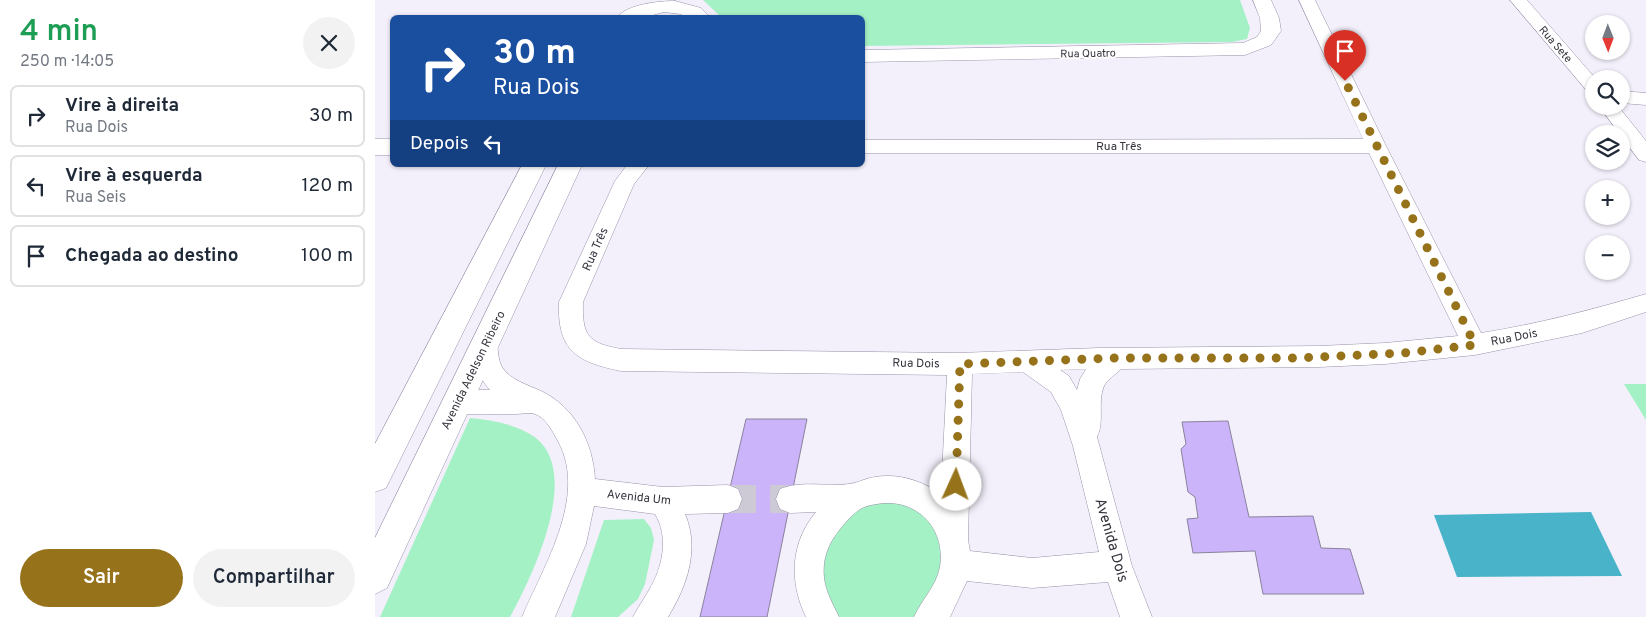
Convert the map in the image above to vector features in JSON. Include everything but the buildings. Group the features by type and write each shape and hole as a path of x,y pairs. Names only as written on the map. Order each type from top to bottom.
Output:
{"street":[{"path":"620,15 627,0"},
{"name":"Rua Quatro","path":"865,56 1245,49 1260,45 1270,37 1273,28 1270,16 1262,0"},
{"path":"1307,0 1376,146 1475,345"},
{"name":"Rua Sete","path":"1518,0 1585,78"},
{"path":"632,15 643,10 659,7 675,6 689,9"},
{"path":"1630,98 1646,99"},
{"path":"1616,115 1646,155"},
{"name":"Rua Três","path":"865,147 1376,146"},
{"path":"375,147 390,147"},
{"path":"375,477 532,167"},
{"name":"Avenida Adelson Ribeiro","path":"375,576 569,167"},
{"name":"Rua Três","path":"577,337 570,320 571,302 625,181 637,167"},
{"name":"Rua Dois","path":"577,337 589,352 621,360 960,364 1115,358 1305,358 1403,353 1475,345 1526,336 1576,324 1646,303"},
{"path":"486,345 488,368 495,379 539,402 557,417 573,439 581,460 581,491 576,525 565,561 538,617"},
{"name":"Avenida Dois","path":"1091,463 1087,428 1090,388 1093,379 1115,358"},
{"name":"Avenida Dois","path":"1027,360 1053,379 1064,391 1073,406 1091,463 1117,566 1136,617"},
{"path":"953,617 960,364"},
{"path":"458,402 539,402"},
{"path":"922,496 938,490 945,480 958,431"},
{"path":"790,499 853,498 877,491 894,490 922,496 938,509 948,523 954,560 936,611 930,617"},
{"name":"Avenida Um","path":"581,491 663,501 727,499"},
{"path":"823,617 814,604 808,584 808,562 814,542 825,523 853,498"},
{"path":"649,617 667,590 678,546 672,514 663,501"},
{"path":"954,560 1032,573 1117,566"}],"green space":[{"path":"703,0 1240,0 1250,28 1247,39 1232,42 865,46 865,15 719,15"},
{"path":"1624,384 1646,384 1646,420"},
{"path":"470,418 494,421 519,428 533,436 548,452 554,473 554,498 549,524 530,577 510,617 380,617"},
{"path":"894,490 954,539 930,617 823,617 814,542 825,523"},
{"path":"644,519 651,528 654,540 645,584 638,599 618,617 571,617 604,520"}],"water":[{"path":"1591,512 1622,576 1457,577 1434,515"}],"tunnel":[{"path":"728,499 790,499"}],"route":[{"path":"956,485 960,364 1115,358 1296,358 1403,353 1475,345 1345,81"}]}
